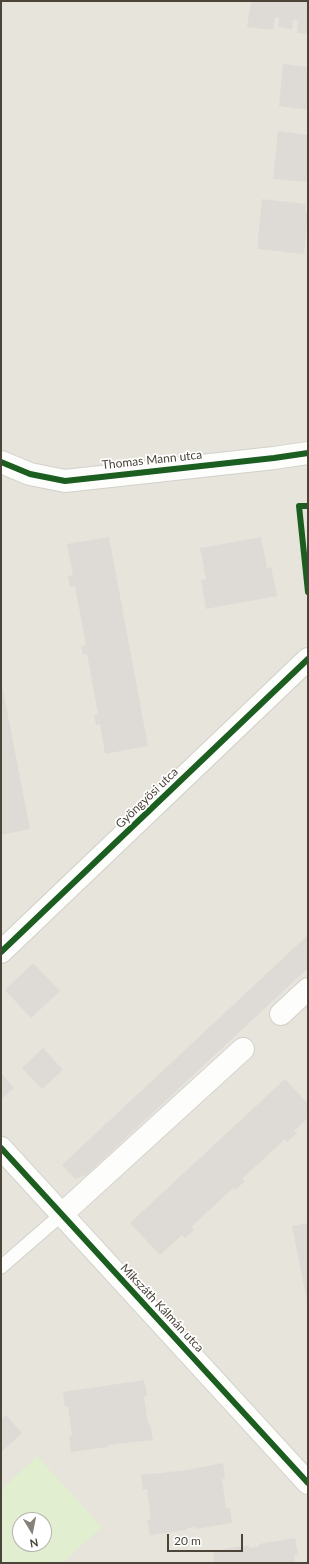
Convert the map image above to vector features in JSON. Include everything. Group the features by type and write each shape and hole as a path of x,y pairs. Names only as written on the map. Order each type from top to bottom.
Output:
{"street":[{"name":"Thomas Mann utca","path":"1,462 30,474 65,480 274,458 308,452"},
{"name":"Gyöngyösi utca","path":"1,952 308,659"},
{"path":"281,1014 308,988"},
{"path":"61,1215 243,1049"},
{"name":"Mikszáth Kálmán utca","path":"1,1148 308,1483"}],"lane":[{"path":"1,1266 61,1215"}],"shaded area":[{"path":"1,1 308,1 308,1563 1,1563"}],"green space":[{"path":"37,1456 102,1527 62,1563 1,1563 1,1490"}],"building":[{"path":"251,1 308,1 308,34 297,33 298,21 293,20 292,29 278,27 279,18 275,18 273,30 247,27"},
{"path":"283,64 308,67 308,110 279,106"},
{"path":"278,131 308,135 308,182 273,179"},
{"path":"262,199 306,204 305,211 308,211 308,217 304,254 257,249"},
{"path":"109,537 148,746 105,754 100,724 96,725 94,715 98,714 87,654 83,655 81,646 86,645 75,586 70,587 68,576 73,575 67,544"},
{"path":"261,537 267,568 271,567 277,596 206,609 201,580 206,579 200,548"},
{"path":"1,680 30,829 1,835"},
{"path":"308,935 308,968 86,1175 75,1179 62,1165"},
{"path":"33,963 60,991 31,1018 5,990"},
{"path":"43,1048 63,1070 42,1089 22,1068"},
{"path":"1,1073 14,1088 1,1099"},
{"path":"285,1079 308,1104 308,1118 294,1131 297,1133 287,1142 285,1139 242,1179 245,1181 235,1190 233,1188 191,1227 194,1230 185,1238 182,1235 160,1255 130,1223"},
{"path":"308,1223 308,1301 307,1301 292,1226"},
{"path":"144,1380 147,1396 144,1397 148,1424 150,1424 153,1440 108,1445 108,1447 71,1452 69,1437 72,1436 68,1406 65,1407 63,1392"},
{"path":"6,1415 22,1433 1,1452 1,1420"},
{"path":"223,1463 225,1479 222,1479 226,1509 230,1508 232,1523 196,1529 195,1527 187,1528 187,1530 150,1535 147,1520 151,1519 147,1489 143,1490 141,1475 187,1470"},
{"path":"295,1538 298,1555 294,1555 295,1563 214,1563 213,1551 249,1545 249,1548 259,1546 259,1544"}],"cycle path":[{"path":"1,462 30,474 65,481 308,453"},
{"path":"308,506 299,506 308,592"},
{"path":"1,952 308,659"},
{"path":"1,1148 308,1483"}]}
